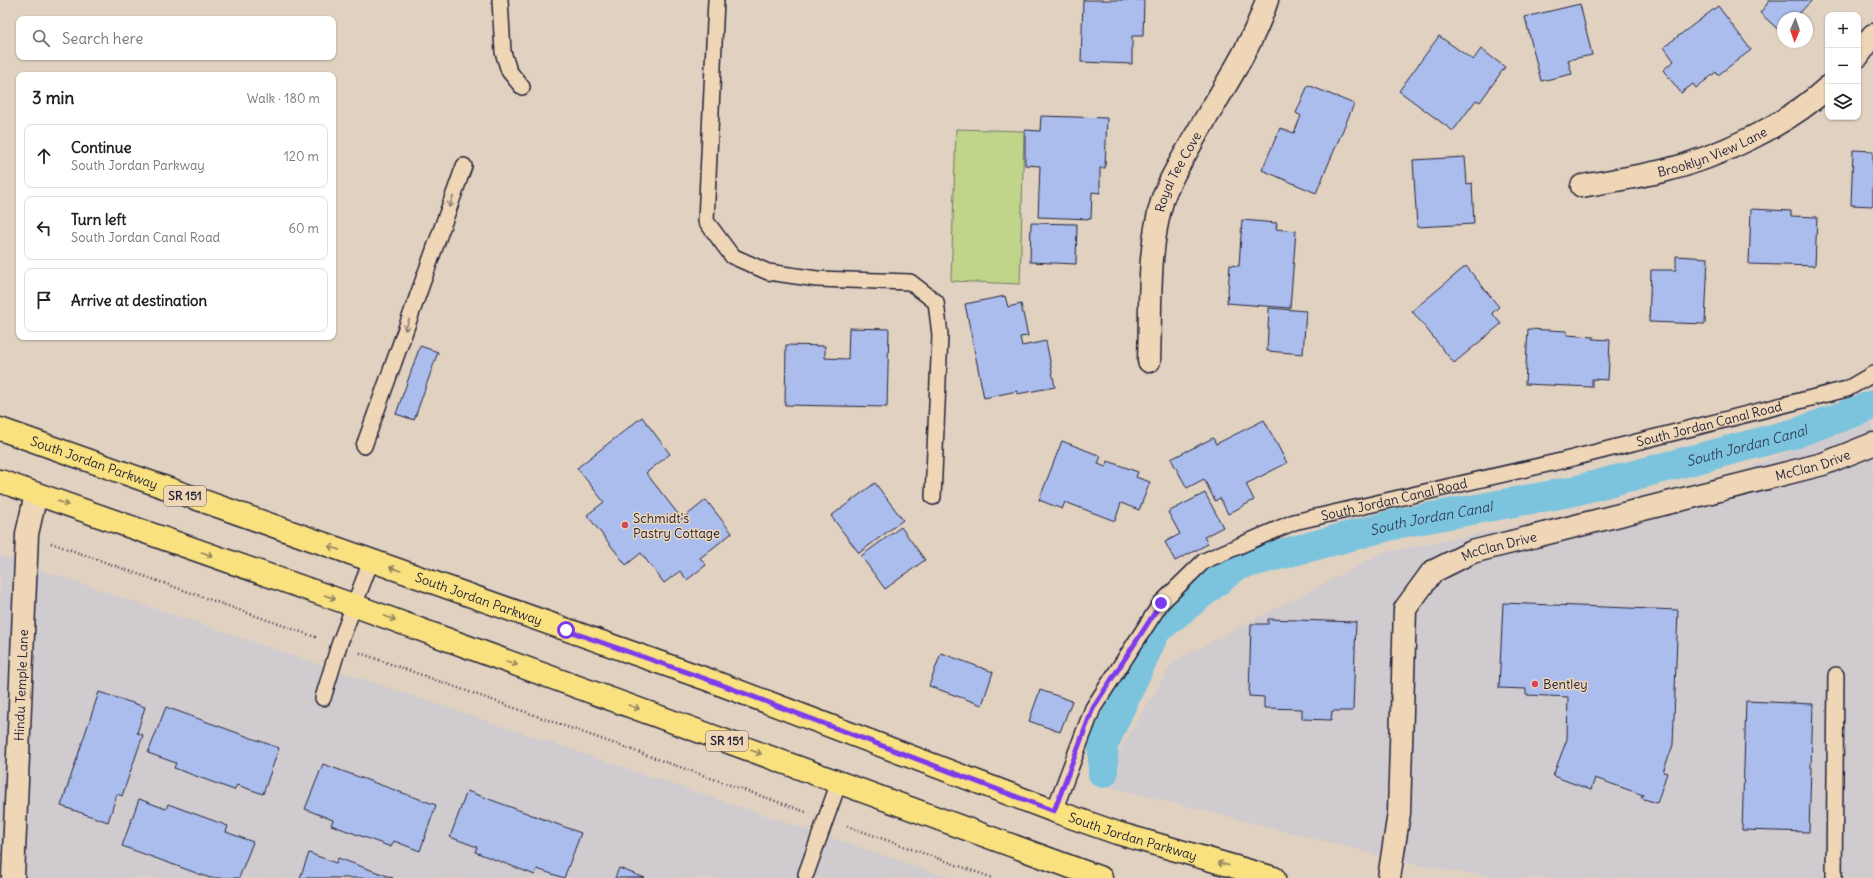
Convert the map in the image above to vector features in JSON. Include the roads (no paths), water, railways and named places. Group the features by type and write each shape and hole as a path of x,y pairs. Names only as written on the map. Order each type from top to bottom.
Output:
{"main road":[{"name":"South Jordan Parkway","path":"0,429 709,680 1054,811 1124,835 1274,878"},
{"name":"SR 151","path":"0,481 353,605 1101,878"}],"street":[{"name":"Royal Tee Cove","path":"1149,361 1153,252 1157,224 1164,197 1176,170 1252,37 1268,0"},
{"path":"1861,52 1873,35"},
{"name":"Brooklyn View Lane","path":"1582,186 1664,171 1705,158 1744,142 1781,120 1818,96 1825,90"},
{"name":"McClan Drive","path":"1389,878 1399,813 1405,609 1432,572 1472,552 1823,464 1873,444"},
{"name":"Hindu Temple Lane","path":"13,878 26,534 36,494"}],"lane":[{"path":"500,0 503,52 509,71 522,87"},
{"path":"716,0 706,221 732,256 768,272 817,279 910,282 936,302 940,335 933,497"},
{"path":"364,446 464,166"},
{"name":"South Jordan Canal Road","path":"1054,811 1093,708 1161,603 1204,561 1294,522 1561,461 1847,389 1873,374"},
{"path":"323,698 353,605 371,561"},
{"path":"1834,878 1836,675"},
{"path":"806,874 838,782"}],"waterway":[{"name":"South Jordan Canal","path":"1103,773 1103,745 1156,630 1236,566 1400,523 1570,492 1796,433 1873,405"}],"place":[{"name":"Schmidt's Pastry Cottage","path":"625,525"},
{"name":"Bentley","path":"1535,684"}]}
